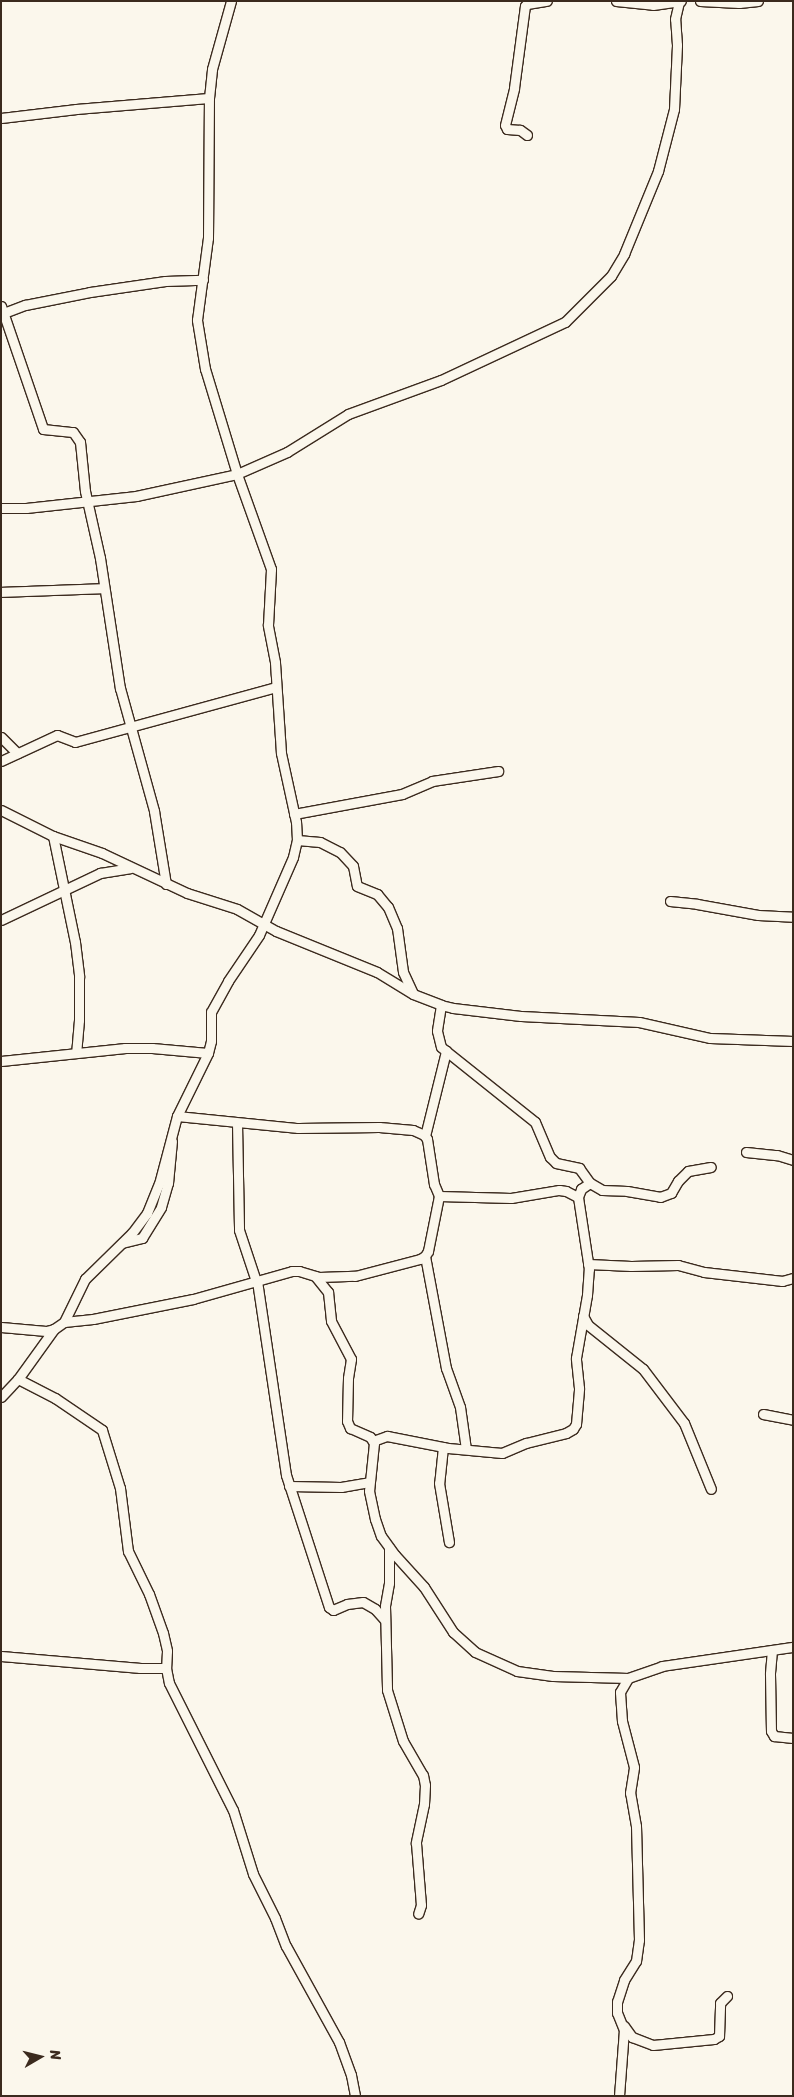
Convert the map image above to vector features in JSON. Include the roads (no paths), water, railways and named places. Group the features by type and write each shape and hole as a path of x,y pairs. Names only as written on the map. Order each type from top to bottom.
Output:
{"street":[{"path":"1,1397 18,1379 54,1330 64,1322 85,1279 136,1228 152,1204 177,1116 208,1052 211,1041 210,1017 212,1008 264,925 293,857 297,840 294,814 281,753 275,662 268,625 271,569 238,474 199,343 197,320 204,280 210,207 209,98 215,51 231,1"},
{"path":"527,135 520,130 507,129 505,125 514,88 525,6 527,4 547,1"},
{"path":"1,508 26,508 88,502 180,488 238,474 287,452 348,414 441,380 565,322 611,276 624,254 648,198 671,126 676,88 675,19 680,1 646,5 616,1"},
{"path":"700,1 725,4 758,1"},
{"path":"1,118 76,108 209,98"},
{"path":"166,884 154,811 120,688 103,588 100,558 88,502 78,436 71,431 43,429 2,311 90,292 165,281 204,280"},
{"path":"1,592 103,588"},
{"path":"1,761 57,735 76,742 276,687"},
{"path":"1,738 17,753"},
{"path":"294,814 402,794 432,781 498,771"},
{"path":"1,810 53,836 102,854 166,884 237,909 264,925 377,972 413,994 453,1008 521,1016 639,1022 710,1038 793,1040"},
{"path":"53,836 65,888 80,988 76,1053"},
{"path":"297,840 320,842 340,852 353,866 357,886 377,894 388,907 396,928 403,972 413,994"},
{"path":"1,920 65,888 111,870 130,868"},
{"path":"670,901 758,915 793,917"},
{"path":"441,1004 437,1031 438,1040 446,1052 468,1067 535,1122 550,1157 556,1164 579,1168 590,1183 602,1190 627,1190 664,1196 671,1193 678,1181 688,1171 710,1167"},
{"path":"1,1061 144,1048 208,1052"},
{"path":"446,1052 425,1136 434,1184 439,1196 425,1256 446,1368 460,1407 466,1449"},
{"path":"177,1116 298,1128 379,1127 412,1130 425,1136"},
{"path":"237,1122 239,1230 256,1281 278,1432 290,1486 328,1607 333,1610 346,1604 363,1602 375,1608 385,1620"},
{"path":"746,1152 777,1155 793,1160"},
{"path":"315,1276 328,1292 331,1321 351,1359 348,1378 347,1421 350,1428 373,1440 386,1436 485,1453 502,1453 526,1443 566,1434 576,1424 579,1388 576,1358 588,1295 588,1264 578,1197 581,1189 590,1183"},
{"path":"439,1196 498,1198 559,1190 578,1197"},
{"path":"64,1322 94,1319 175,1303 296,1270 315,1276 367,1274 425,1256"},
{"path":"588,1264 631,1266 678,1265 704,1272 782,1281 793,1278"},
{"path":"583,1316 588,1325 643,1369 684,1423 711,1488"},
{"path":"1,1327 46,1332 54,1330"},
{"path":"18,1379 55,1398 102,1430 120,1488 128,1551 149,1594 163,1633 167,1651 166,1668 170,1683 240,1825 253,1874 275,1918 286,1946 339,2042 352,2075 355,2096"},
{"path":"763,1414 793,1420"},
{"path":"373,1440 368,1482 375,1519 389,1548 424,1587 453,1632 475,1652 498,1664 530,1673 628,1678 662,1666 732,1658 793,1648"},
{"path":"443,1447 439,1483 449,1542"},
{"path":"290,1486 341,1487 368,1482"},
{"path":"389,1548 390,1577 384,1606 387,1690 403,1742 423,1775 425,1785 424,1804 416,1842 420,1905 418,1914"},
{"path":"772,1650 770,1674 771,1731 774,1736 793,1738"},
{"path":"1,1656 140,1668 166,1668"},
{"path":"628,1678 620,1692 620,1702 634,1767 630,1793 636,1826 639,1940 636,1961 624,1980 617,2002 617,2013 632,2037 653,2045 714,2039 719,2036 720,2003 727,1996"},
{"path":"620,2096 624,2026"}]}
